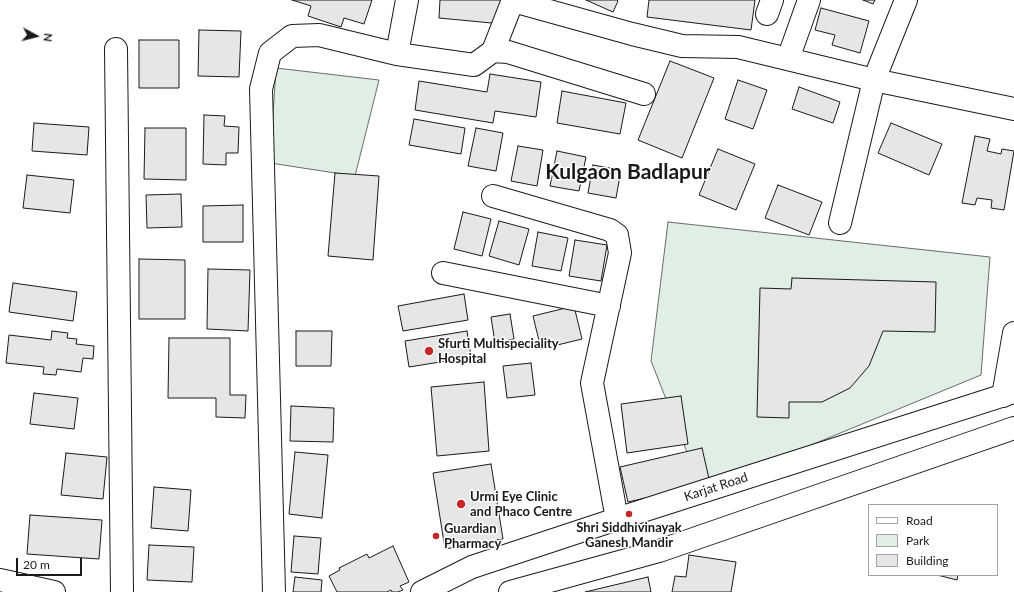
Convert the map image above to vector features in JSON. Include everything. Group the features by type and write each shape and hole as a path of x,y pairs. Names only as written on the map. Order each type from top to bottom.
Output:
{"street":[{"path":"397,54 407,0"},
{"path":"274,592 261,89 270,53 292,36 319,35 397,54 474,65 493,51 513,0 632,34 682,46 738,47 874,80 1014,109"},
{"path":"788,59 809,0"},
{"path":"840,223 874,80 906,0"},
{"path":"116,49 122,592"},
{"path":"493,51 508,52 644,94"},
{"path":"493,196 610,230 617,235 620,253 592,383 617,519"},
{"path":"443,273 609,306"},
{"path":"1009,394 1014,333"},
{"name":"Karjat Road","path":"435,589 472,567 617,519 1009,394"},
{"path":"510,592 551,586 659,551 1014,428"},
{"path":"0,580 54,592"}],"green space":[{"path":"276,68 379,80 355,176 270,163"},
{"path":"668,222 990,257 981,375 702,490 651,361"}],"building":[{"path":"292,0 372,0 364,24 344,18 341,27 308,16 311,6"},
{"path":"440,0 504,0 502,24 439,18"},
{"path":"586,0 617,0 618,1 613,12"},
{"path":"649,0 755,0 751,30 647,17"},
{"path":"863,0 875,0 873,4"},
{"path":"821,8 869,21 860,53 832,45 835,35 815,30"},
{"path":"199,30 241,31 239,77 198,76"},
{"path":"139,40 179,40 179,88 139,88"},
{"path":"670,61 714,78 682,158 638,140"},
{"path":"490,74 541,82 536,117 495,111 493,123 415,110 419,81 487,92"},
{"path":"738,80 767,90 753,129 725,119"},
{"path":"799,87 840,102 833,123 792,109"},
{"path":"562,91 626,103 620,134 557,123"},
{"path":"204,115 225,116 224,126 239,127 238,153 226,153 226,165 203,164"},
{"path":"414,119 465,128 461,154 409,145"},
{"path":"34,123 89,127 87,155 32,151"},
{"path":"891,123 942,144 929,175 878,153"},
{"path":"145,128 186,128 186,180 144,179"},
{"path":"476,128 503,133 496,171 468,166"},
{"path":"975,136 990,139 987,151 1001,154 1002,149 1014,151 1004,210 991,208 992,200 977,198 975,205 962,203"},
{"path":"518,146 543,150 537,186 511,181"},
{"path":"718,149 755,164 736,210 699,195"},
{"path":"557,151 586,157 579,191 550,186"},
{"path":"593,165 621,170 616,198 588,193"},
{"path":"335,173 379,176 373,260 328,256"},
{"path":"27,175 74,180 70,213 23,208"},
{"path":"778,185 822,202 809,235 765,218"},
{"path":"181,194 182,227 147,228 146,195"},
{"path":"243,205 243,242 203,242 203,206"},
{"path":"463,212 491,219 482,256 454,249"},
{"path":"499,221 529,229 519,265 489,256"},
{"path":"538,232 568,238 561,271 532,266"},
{"path":"575,240 607,245 601,281 569,276"},
{"path":"139,259 185,260 185,319 139,319"},
{"path":"208,269 250,270 248,331 207,329"},
{"path":"792,278 936,282 935,332 883,331 869,366 850,388 822,402 789,402 789,418 757,417 760,288 791,289"},
{"path":"13,283 77,292 73,321 9,312"},
{"path":"464,294 468,320 403,331 398,306"},
{"path":"574,306 582,339 541,349 533,316"},
{"path":"510,314 514,339 495,343 491,317"},
{"path":"52,331 68,333 67,338 77,339 76,344 94,346 93,359 83,358 81,372 57,369 56,375 43,374 44,367 6,363 9,335 51,340"},
{"path":"296,331 332,331 331,366 296,366"},
{"path":"467,331 471,357 409,367 405,341"},
{"path":"169,338 230,338 230,395 246,395 245,418 216,417 216,398 168,398"},
{"path":"531,363 535,395 507,398 503,366"},
{"path":"484,382 489,451 437,456 431,387"},
{"path":"34,393 78,398 74,429 30,424"},
{"path":"681,396 688,444 627,453 621,404"},
{"path":"291,406 334,408 333,442 290,441"},
{"path":"702,448 710,483 628,502 620,467"},
{"path":"295,452 328,455 322,518 289,514"},
{"path":"66,453 107,457 103,499 61,495"},
{"path":"491,464 503,539 445,549 433,473"},
{"path":"154,487 191,490 188,531 151,528"},
{"path":"30,515 102,520 99,559 27,554"},
{"path":"294,536 321,538 318,574 291,572"},
{"path":"149,545 194,547 192,582 147,580"},
{"path":"393,546 409,582 400,586 403,590 398,592 392,592 391,590 387,592 337,592 329,576 340,570 339,568 367,554 369,558"},
{"path":"689,555 736,562 731,592 672,592 675,576 686,577"},
{"path":"941,576 958,576 957,580"},
{"path":"295,577 322,580 321,592 293,592"},
{"path":"648,577 651,592 585,592"}],"place":[{"name":"Sfurti Multispeciality Hospital","path":"429,351"},
{"name":"Urmi Eye Clinic and Phaco Centre","path":"461,504"},
{"name":"Shri Siddhivinayak Ganesh Mandir","path":"629,514"},
{"name":"Guardian Pharmacy","path":"436,536"}],"district":[{"name":"Kulgaon Badlapur","path":"628,172"}]}
